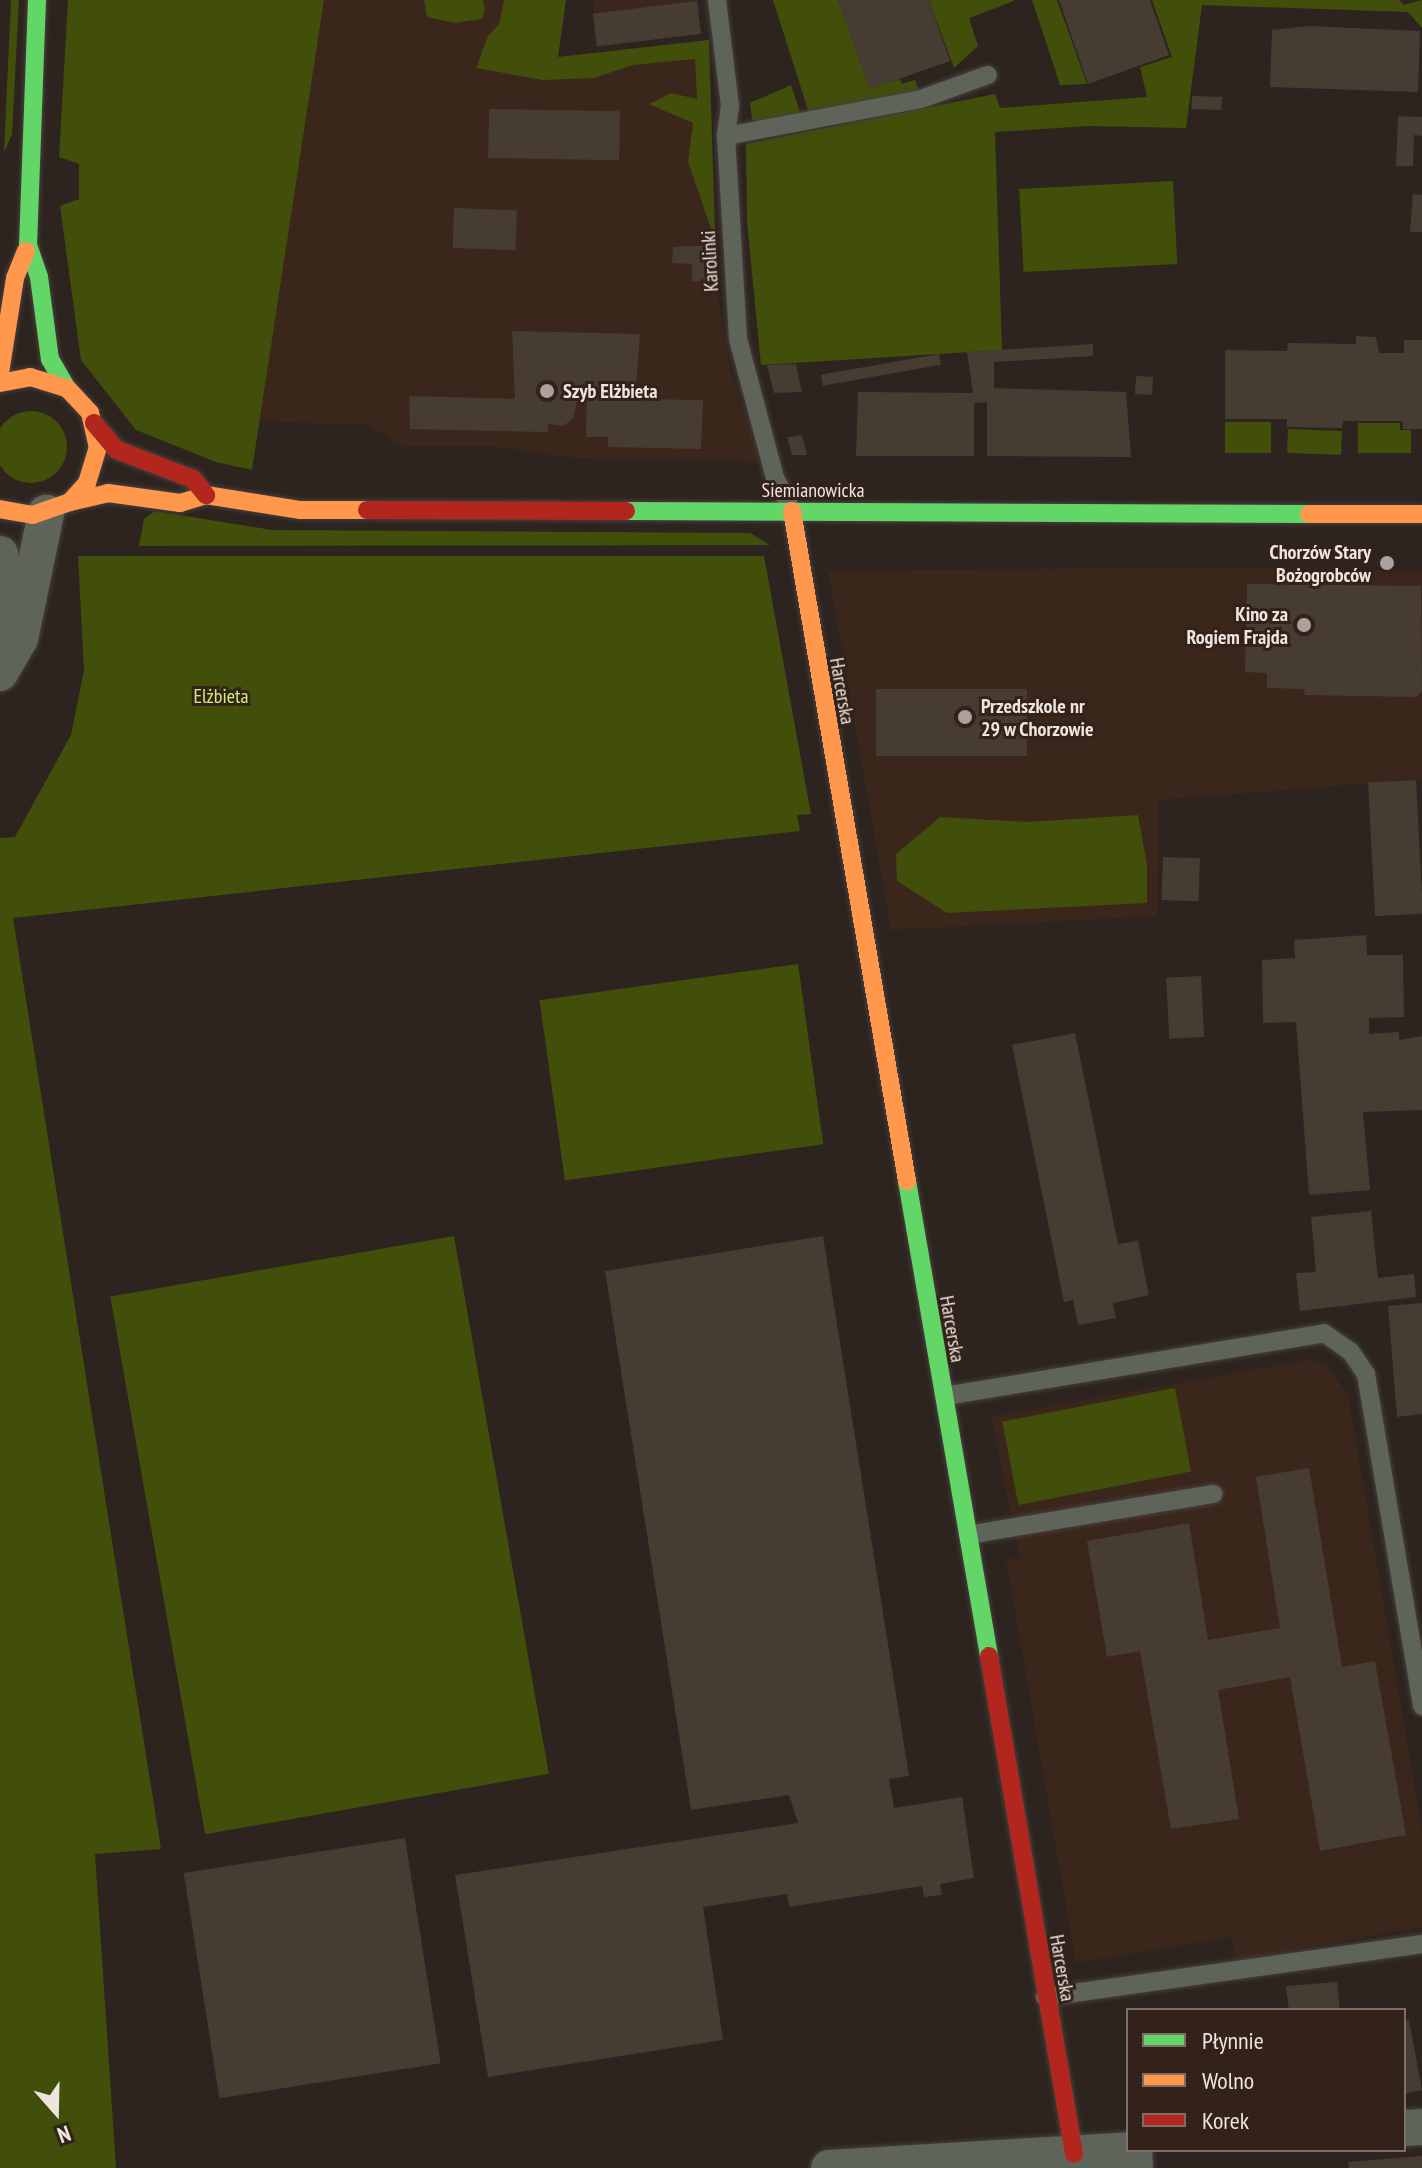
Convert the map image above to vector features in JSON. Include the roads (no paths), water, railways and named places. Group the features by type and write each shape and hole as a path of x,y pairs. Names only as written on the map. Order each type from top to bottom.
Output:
{"street":[{"path":"0,373 15,278 28,245 37,0"},
{"name":"Siemianowicka","path":"28,245 39,277 50,359 67,388 117,450 193,479 206,495"},
{"path":"0,383 30,377 67,388"},
{"path":"0,673 20,639 58,508 87,483 97,460 94,423"},
{"name":"Siemianowicka","path":"0,509 20,515 58,508 104,493 180,503 206,495 301,510 1422,514"},
{"name":"Harcerska","path":"792,511 965,1535 1074,2154"},
{"path":"0,554 7,604 20,639"},
{"path":"829,2168 1126,2151"}],"lane":[{"name":"Karolinki","path":"717,0 730,106 726,136 738,339 775,478 792,511"},
{"path":"726,136 921,99 988,75"},
{"path":"942,1396 1324,1333 1351,1352 1366,1374 1422,1706"},
{"path":"965,1535 1214,1494"},
{"path":"1045,1997 1422,1944"}],"place":[{"name":"Szyb Elżbieta","path":"547,391"},
{"name":"Chorzów Stary Bożogrobców","path":"1387,563"},
{"name":"Kino za Rogiem Frajda","path":"1304,625"},
{"name":"Przedszkole nr 29 w Chorzowie","path":"965,717"}],"park label":[{"name":"Elżbieta","path":"221,696"}]}
